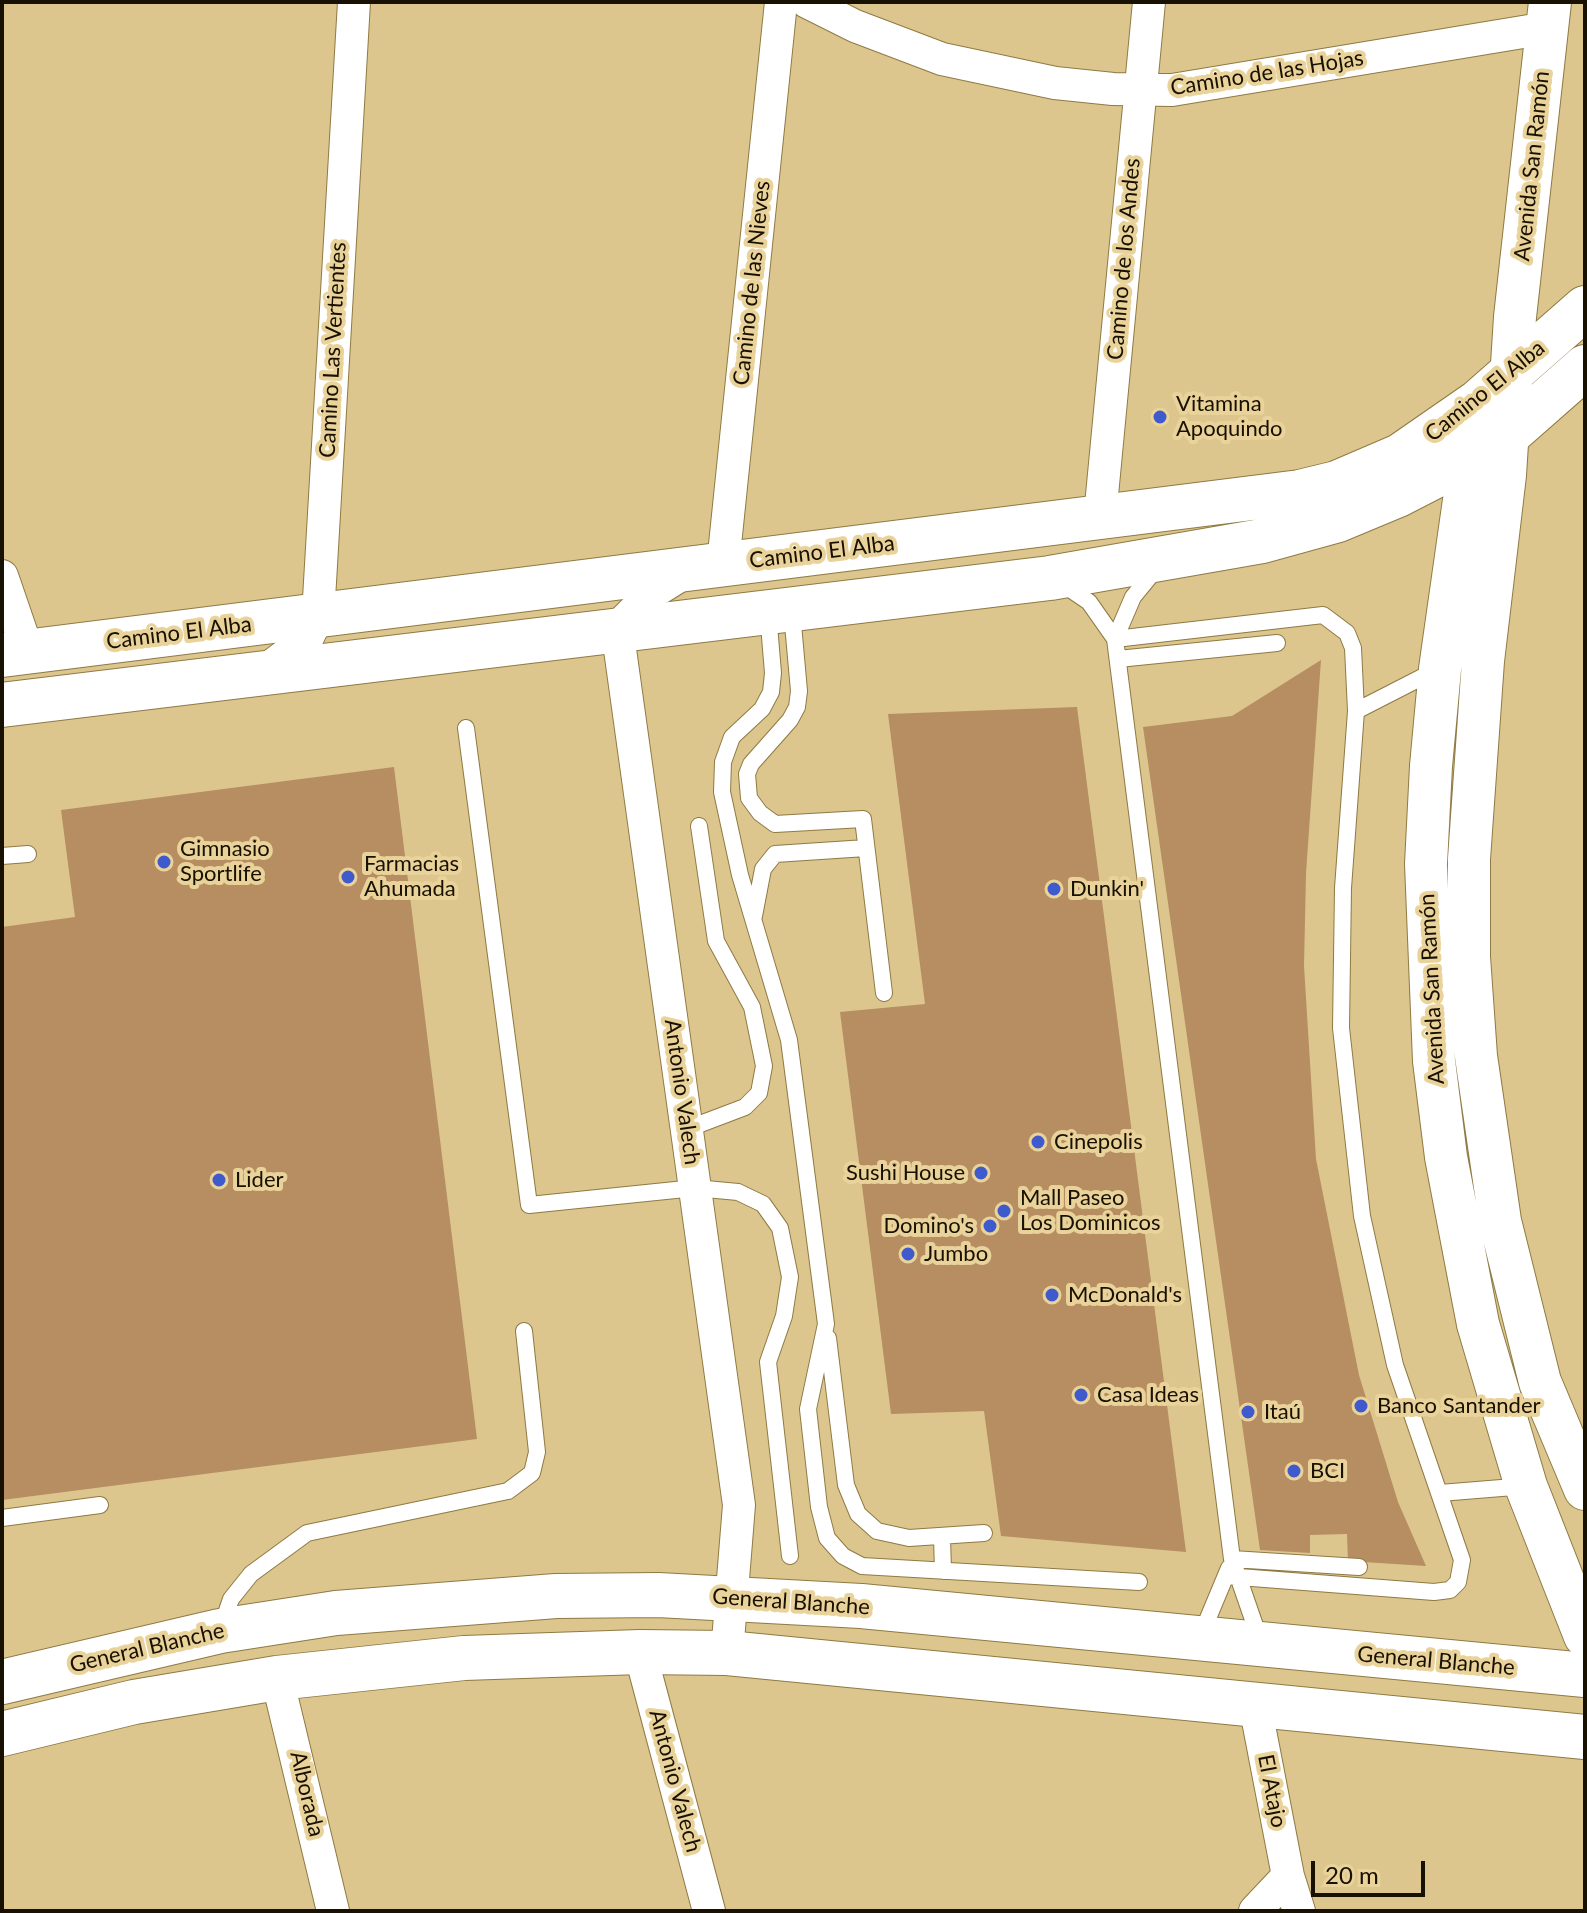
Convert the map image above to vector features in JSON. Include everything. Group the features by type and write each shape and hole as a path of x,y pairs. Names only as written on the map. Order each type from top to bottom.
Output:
{"main road":[{"name":"Camino El Alba","path":"15,654 1300,492 1337,483 1400,456 1508,363 1585,308"},
{"name":"Camino El Alba","path":"2,705 617,628 1050,578 1262,541 1338,520 1398,495 1470,458 1575,385"},
{"name":"General Blanche","path":"2,1682 220,1631 336,1613 556,1596 732,1597 862,1586 1199,1639 1585,1675"},
{"path":"62,1719 90,1689 180,1664 220,1631"},
{"path":"2,1734 134,1702 277,1678 464,1658 640,1652 727,1653 1585,1737"}],"street":[{"name":"Camino Las Vertientes","path":"318,616 354,2"},
{"name":"Camino de las Nieves","path":"708,566 781,2"},
{"name":"Camino de las Hojas","path":"807,2 855,26 942,59 1055,83 1140,90 1172,90 1548,15"},
{"name":"Camino de los Andes","path":"1100,516 1149,2"},
{"name":"Avenida San Ramón","path":"1548,15 1508,363 1510,433 1483,661 1469,859 1469,957 1476,1056 1497,1207 1540,1382 1585,1489"},
{"name":"Avenida San Ramón","path":"1508,363 1470,458 1440,669 1426,864 1434,1061 1463,1255 1500,1405 1526,1486 1585,1636"},
{"path":"617,628 652,593 708,566"},
{"path":"2,576 15,654"},
{"path":"262,673 307,639 318,616"},
{"name":"Antonio Valech","path":"617,628 739,1505 727,1653"},
{"name":"Antonio Valech","path":"640,1652 709,1911"},
{"name":"Alborada","path":"277,1678 333,1911"},
{"name":"El Atajo","path":"1255,1705 1288,1876 1299,1911"},
{"path":"1255,1911 1288,1876"}],"lane":[{"path":"1115,639 1133,597 1166,559"},
{"path":"1050,578 1089,602 1115,639 1234,1576 1262,1645"},
{"path":"780,609 799,691 797,707 790,720 751,764 747,774 749,798 760,813 775,824 863,819 884,993"},
{"path":"780,609 771,692 762,709 732,737 723,762 722,792 789,1040 814,1247 850,1500 858,1514 877,1531 909,1538 984,1533"},
{"path":"1115,639 1323,615 1347,633 1353,648 1356,711 1343,888 1343,1044 1362,1216 1395,1365 1462,1560 1458,1582 1450,1590 1434,1592 1234,1576"},
{"path":"1118,659 1277,643"},
{"path":"1356,711 1440,669"},
{"path":"466,728 529,1205 695,1188 738,1192 763,1204 780,1228 787,1250 790,1277 784,1316 768,1362 790,1556"},
{"path":"687,1129 745,1107 759,1093 764,1066 752,1007 716,941 699,826"},
{"path":"754,919 763,869 775,854 866,848"},
{"path":"2,856 28,854"},
{"path":"752,1007 778,1002"},
{"path":"787,1250 814,1247"},
{"path":"826,1324 808,1409 819,1507 827,1538 862,1586 943,1571 1139,1582"},
{"path":"220,1631 231,1599 251,1574 307,1533 508,1491 532,1473 537,1452 524,1331"},
{"path":"1440,1493 1526,1486"},
{"path":"2,1518 100,1505"},
{"path":"942,1537 943,1571"},
{"path":"1232,1559 1359,1567"},
{"path":"1199,1639 1234,1576"}],"building":[{"path":"1321,660 1306,873 1304,966 1316,1159 1359,1375 1398,1502 1426,1566 1348,1561 1347,1534 1310,1535 1310,1553 1260,1550 1143,727 1232,716"},
{"name":"Mall Paseo Los Dominicos","path":"1077,707 1186,1552 1001,1536 984,1411 891,1414 840,1012 925,1004 888,714"},
{"path":"394,767 477,1439 2,1500 2,927 75,917 61,810"}],"place":[{"name":"Vitamina Apoquindo","path":"1160,417"},
{"name":"Gimnasio Sportlife","path":"164,862"},
{"name":"Farmacias Ahumada","path":"348,877"},
{"name":"Dunkin'","path":"1054,889"},
{"name":"Cinepolis","path":"1038,1142"},
{"name":"Sushi House","path":"981,1173"},
{"name":"Lider","path":"219,1180"},
{"name":"Mall Paseo Los Dominicos","path":"1004,1211"},
{"name":"Domino's","path":"990,1226"},
{"name":"Jumbo","path":"908,1254"},
{"name":"McDonald's","path":"1052,1295"},
{"name":"Casa Ideas","path":"1081,1395"},
{"name":"Banco Santander","path":"1361,1406"},
{"name":"Itaú","path":"1248,1412"},
{"name":"BCI","path":"1294,1471"}]}
